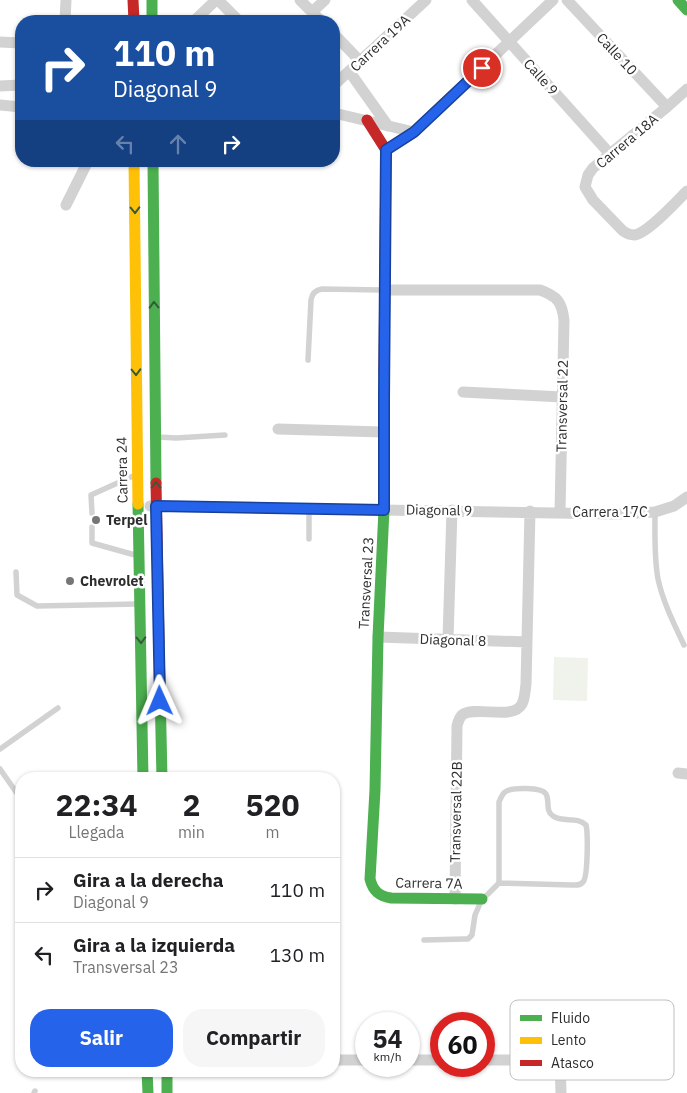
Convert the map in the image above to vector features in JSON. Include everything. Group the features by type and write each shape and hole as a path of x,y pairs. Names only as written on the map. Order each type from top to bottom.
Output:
{"main road":[{"path":"133,0 134,15"},
{"path":"152,0 152,15"},
{"path":"678,0 687,10"},
{"path":"367,120 386,150"},
{"name":"Transversal 23","path":"377,894 373,890 370,879 375,790 378,637 384,510 386,150"},
{"name":"Carrera 24","path":"134,167 143,772"},
{"path":"153,167 156,506 162,772"},
{"name":"Carrera 7A","path":"377,894 382,897 391,898 482,899"},
{"path":"147,1077 148,1093"},
{"path":"167,1077 167,1093"}],"street":[{"path":"65,15 66,0"},
{"path":"201,15 217,0 233,15"},
{"path":"300,0 315,15"},
{"path":"312,12 325,0"},
{"name":"Carrera 19A","path":"340,79 426,0"},
{"name":"Calle 9","path":"472,0 610,154"},
{"path":"386,150 414,132 553,0"},
{"name":"Calle 10","path":"566,0 667,107"},
{"path":"340,40 360,61"},
{"path":"0,42 15,43"},
{"path":"349,71 388,126"},
{"path":"0,86 15,85"},
{"name":"Carrera 18A","path":"687,89 593,168 588,175 585,187 593,200 623,231 634,235 662,216 687,191"},
{"path":"0,105 15,106"},
{"path":"340,114 414,132"},
{"path":"66,205 85,167"},
{"name":"Transversal 22","path":"384,290 540,290 551,294 558,301 564,320 560,512"},
{"path":"463,392 562,397"},
{"path":"278,429 383,432"},
{"name":"Carrera 17C","path":"560,512 616,514 655,512 674,506 687,497"},
{"name":"Diagonal 9","path":"138,505 560,512"},
{"path":"448,640 452,510"},
{"path":"527,642 530,512"},
{"name":"Diagonal 8","path":"378,637 527,642"},
{"name":"Transversal 22B","path":"455,899 457,726 459,719 466,713 507,712 519,708 525,697 527,642"},
{"path":"340,1060 355,1060"},
{"path":"495,1060 510,1060"},
{"path":"561,1080 561,1093"}],"lane":[{"path":"308,360 311,300 314,293 322,289 384,290"},
{"path":"156,437 176,438 224,435"},
{"path":"92,513 91,495 138,474"},
{"path":"309,509 309,539"},
{"path":"655,512 655,549 658,580 669,614 684,645"},
{"path":"92,527 92,543 139,556"},
{"path":"16,572 17,595 37,606 140,604"},
{"path":"0,749 58,708"},
{"path":"0,770 15,791"},
{"path":"424,940 464,939 470,938 472,935 477,910 482,899 499,883 500,802 504,792 514,789 542,791 546,795 550,815 582,822 586,825 588,837 586,878 582,884 499,883"}],"shaded area":[{"path":"554,657 588,658 587,701 553,700"}],"traffic: fast":[{"path":"152,0 152,15"},
{"path":"678,0 687,10"},
{"path":"153,167 156,483"},
{"path":"384,371 384,509 378,637 375,790 370,879 377,892 391,898 482,899"},
{"path":"138,504 143,772"},
{"path":"159,642 162,772"},
{"path":"147,1077 148,1093"},
{"path":"167,1077 167,1093"}],"traffic: slow":[{"path":"134,167 138,504"}],"traffic: jam":[{"path":"133,0 134,15"},
{"path":"367,120 386,150 384,371"},
{"path":"156,483 159,642"}],"place":[{"name":"Terpel","path":"96,520"},
{"name":"Chevrolet","path":"70,581"}],"route":[{"path":"160,701 156,506 384,510 386,150 414,132 482,68"}]}
